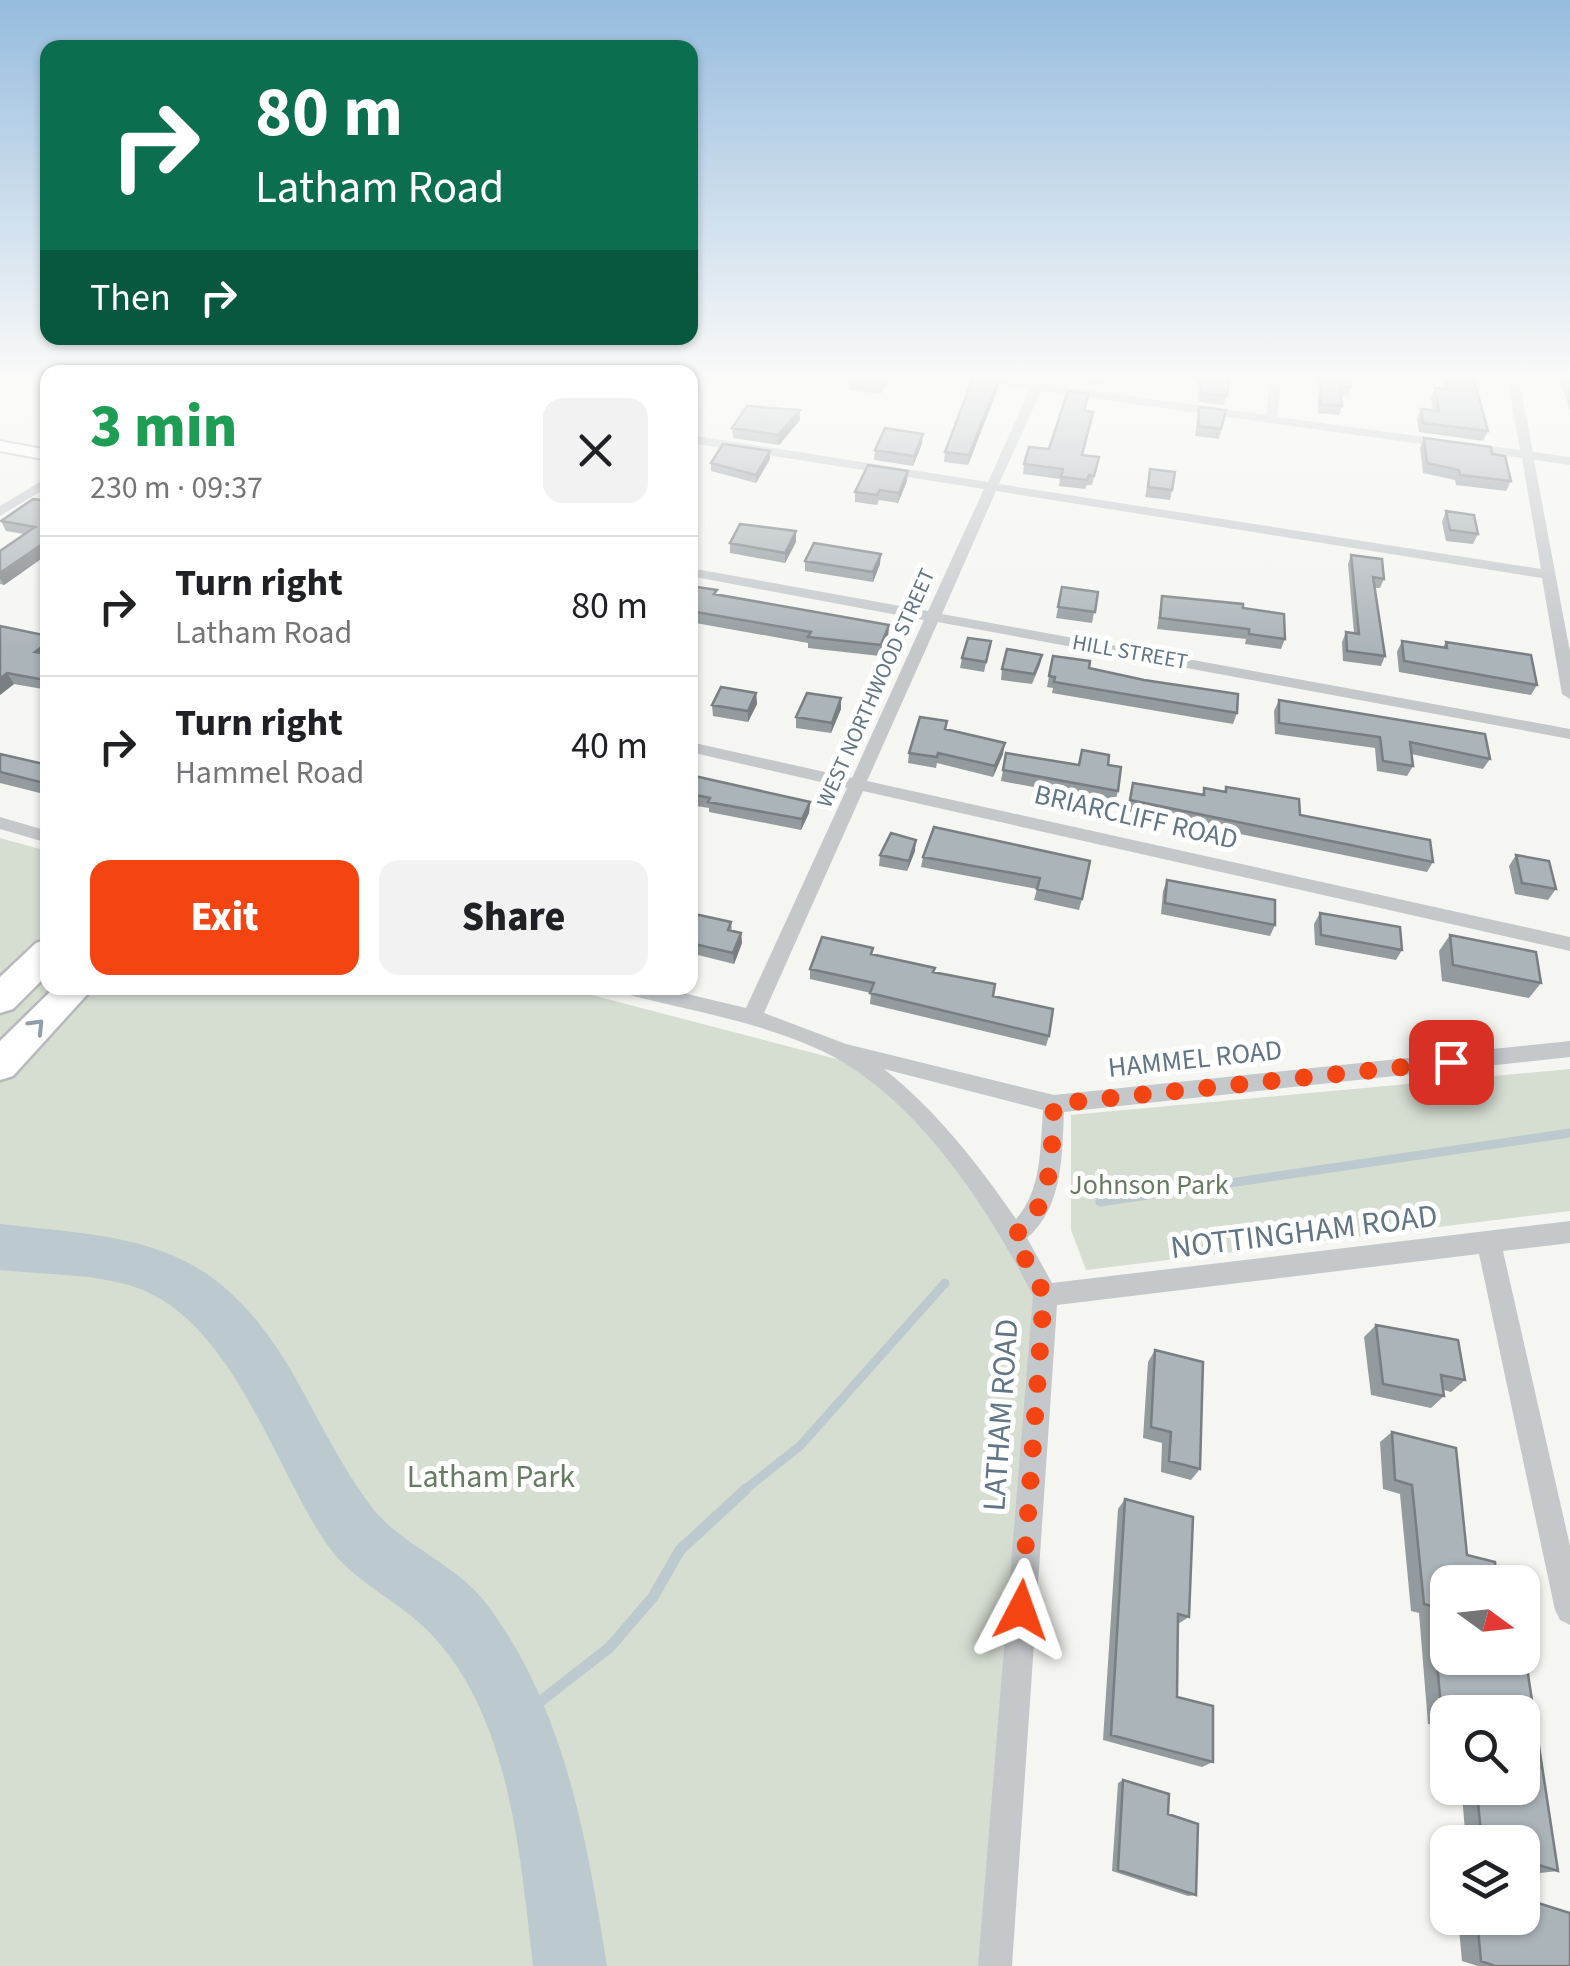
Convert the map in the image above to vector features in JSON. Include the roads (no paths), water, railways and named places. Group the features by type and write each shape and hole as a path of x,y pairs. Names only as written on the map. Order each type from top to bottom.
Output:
{"highway":[{"path":"0,999 40,960"},
{"path":"0,1065 67,995"}],"street":[{"path":"871,468 1549,575"},
{"name":"WEST NORTHWOOD STREET","path":"751,1019 1001,468"},
{"path":"1529,468 1570,694"},
{"path":"0,512 40,486"},
{"name":"HILL STREET","path":"698,573 1570,734"},
{"name":"BRIARCLIFF ROAD","path":"698,749 1570,944"},
{"path":"0,823 40,834"},
{"name":"LATHAM ROAD","path":"660,995 833,1046 890,1087 978,1182 1044,1294 995,1966"},
{"name":"HAMMEL ROAD","path":"833,1046 1054,1104 1570,1049"},
{"path":"1013,1236 1028,1226 1041,1204 1049,1174 1054,1104"},
{"name":"NOTTINGHAM ROAD","path":"1044,1294 1570,1232"},
{"path":"1489,1243 1570,1610"}],"waterway":[{"path":"1100,1202 1570,1133"},
{"path":"0,1247 100,1256 156,1271 191,1291 221,1318 246,1349 349,1526 375,1553 451,1610 489,1663 526,1745 539,1788 570,1966"},
{"path":"743,1491 800,1446 945,1283"},
{"path":"519,1718 610,1647 653,1597 680,1550 746,1489"}],"park label":[{"name":"Johnson Park","path":"1149,1185"},
{"name":"Latham Park","path":"491,1477"}]}
